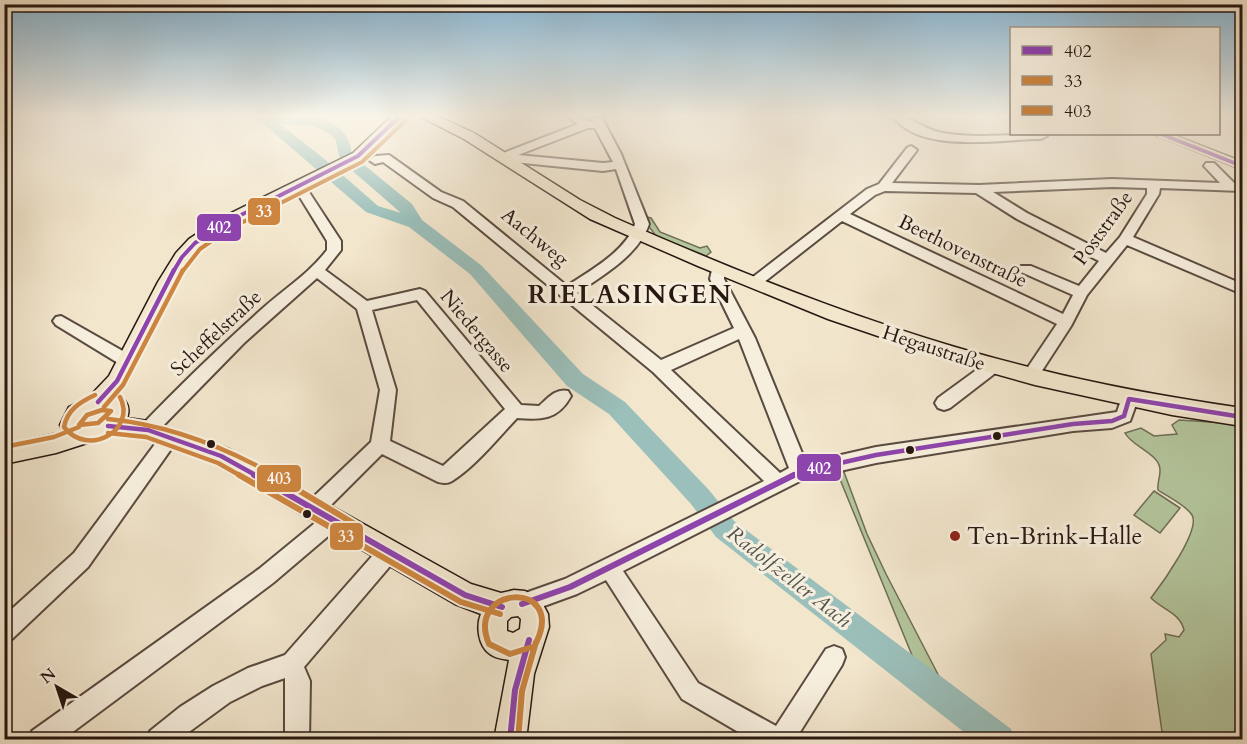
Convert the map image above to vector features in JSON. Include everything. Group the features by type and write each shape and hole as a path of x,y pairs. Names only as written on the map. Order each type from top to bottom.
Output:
{"main road":[{"path":"126,415 129,362 167,282 186,252 225,222 370,155 374,150"},
{"name":"Hegaustraße","path":"492,150 554,192 595,214 821,310 920,345 992,367 1129,399 1242,417"},
{"path":"4,455 38,449 77,430 93,433 126,415"},
{"path":"126,415 221,456 513,623 514,690 510,740"}],"street":[{"path":"504,157 523,150"},
{"path":"568,292 618,254 639,234 642,224 613,150"},
{"path":"883,187 911,150"},
{"path":"1201,150 1242,166"},
{"name":"Aachweg","path":"370,155 385,158 437,195 458,204 568,292 659,368 777,482"},
{"path":"504,157 603,167 619,165"},
{"path":"1210,166 1237,187"},
{"path":"754,283 871,192 883,187 979,189 1112,183 1237,187"},
{"path":"40,740 266,576 324,515 380,445 388,390 364,307 318,272 334,250 334,241 303,192 304,184"},
{"name":"Poststraße","path":"1029,376 1066,322 1081,293 1106,259 1125,239 1153,194 1154,185"},
{"path":"979,189 1022,216 1106,259"},
{"name":"Beethovenstraße","path":"843,216 1066,322"},
{"path":"1125,239 1241,286"},
{"path":"718,268 717,279 742,331 800,472"},
{"name":"Poststraße","path":"1026,269 1081,293"},
{"name":"Scheffelstraße","path":"4,632 81,560 126,415 209,366 292,291 318,272"},
{"name":"Niedergasse","path":"364,307 420,294 515,409 514,411"},
{"path":"62,321 129,362"},
{"path":"659,368 742,331"},
{"path":"944,403 992,367"},
{"path":"380,445 444,476 474,451 514,411 543,413 562,396"},
{"path":"513,623 570,587 800,472 876,455 1073,424 1112,421 1124,416 1129,399"},
{"path":"159,740 189,715 220,696 270,670 292,664 388,552"},
{"path":"609,567 690,691 779,740 834,657"},
{"path":"292,664 298,681 297,740"}],"green space":[{"path":"647,217 651,218 660,232 700,248 707,246 711,252 706,256 656,236 644,220"},
{"path":"1179,420 1242,424 1242,739 1163,739 1151,654 1166,640 1165,634 1179,637 1184,630 1175,616 1151,598 1179,557 1191,532 1193,522 1192,515 1186,508 1158,490 1159,465 1125,433 1141,428 1154,436 1177,434 1172,425"},
{"path":"837,472 844,472 867,534 943,684 916,665"},
{"path":"1154,491 1180,508 1160,533 1134,515"}],"waterway":[{"name":"Radolfzeller Aach","path":"304,150 372,209 415,223"},
{"name":"Radolfzeller Aach","path":"344,150 345,157 406,207 415,223"},
{"name":"Radolfzeller Aach","path":"415,223 476,270 575,380 617,408 700,497 725,529 1000,740"}],"transit line":[{"name":"402","path":"98,402 117,381 167,282 182,257 195,243 225,223 358,156 365,150"},
{"name":"33","path":"104,407 123,385 174,286 188,262 200,249 229,229 362,162 375,150"},
{"name":"402","path":"1201,150 1242,166"},
{"name":"33","path":"95,395 79,403 67,416 64,427 72,437 83,441 95,440 107,436 117,428 124,418 125,408 120,397"},
{"name":"402","path":"1129,399 1242,417"},
{"name":"402","path":"522,604 570,587 800,472 876,455 1073,424 1112,421 1124,416 1129,399"},
{"name":"403","path":"102,410 111,411 98,423 89,426 79,425 87,415 102,410"},
{"name":"403","path":"108,419 142,423 207,442 239,456 358,526"},
{"name":"402","path":"108,426 148,430 221,456 465,595 502,607"},
{"name":"403","path":"4,447 54,437 79,427"},
{"name":"33","path":"108,433 146,437 218,463 461,602 500,614"},
{"name":"33","path":"532,647 510,654 489,644 485,623 494,604 505,598 517,596 528,599 537,606 543,616 543,629 536,643"},
{"name":"402","path":"510,740 515,690 529,640"},
{"name":"33","path":"518,740 522,691 536,642"}],"place":[{"name":"Ten-Brink-Halle","path":"955,536"}],"district":[{"name":"RIELASINGEN","path":"630,294"}]}
